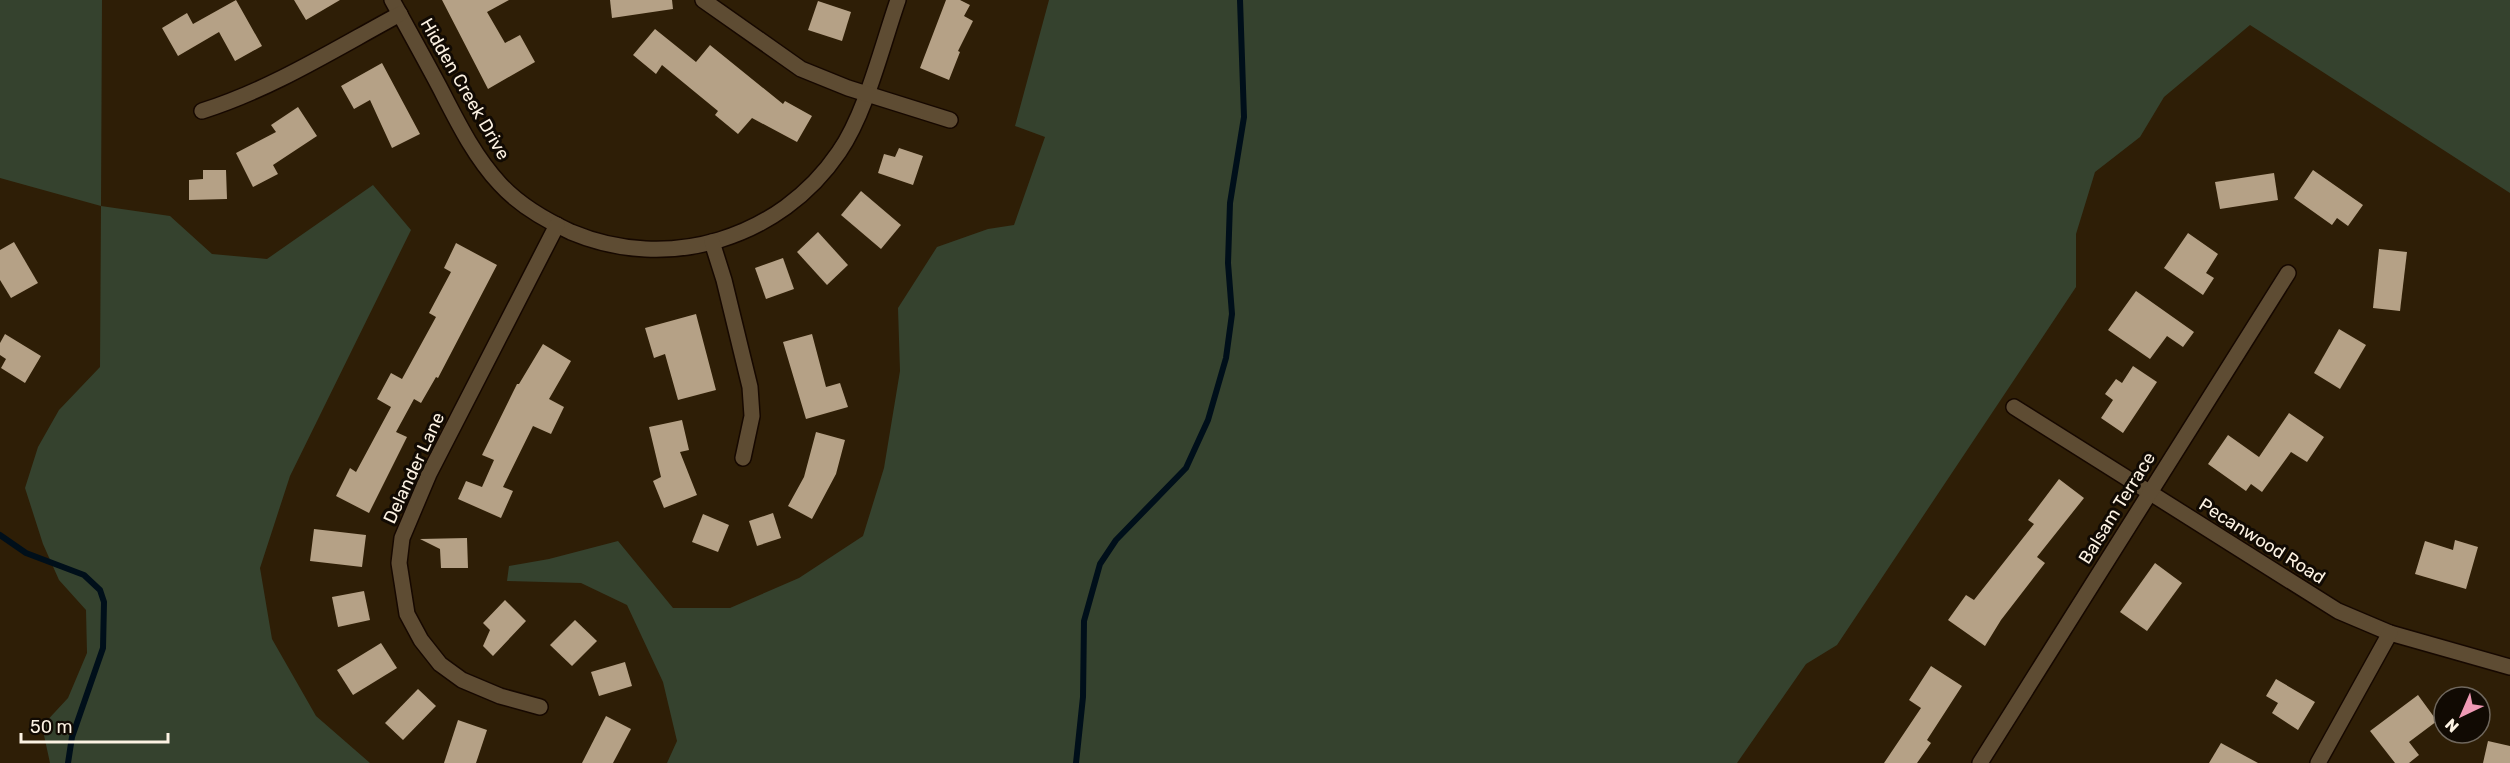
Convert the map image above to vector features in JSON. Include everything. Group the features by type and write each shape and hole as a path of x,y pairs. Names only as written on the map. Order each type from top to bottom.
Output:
{"street":[{"name":"Hidden Creek Drive","path":"392,0 483,165 520,202 556,225 587,238 623,248 658,251 693,248 760,224 788,208 816,182 839,152 852,130 898,0"},
{"path":"703,0 801,69 865,94 950,120"},
{"path":"202,111 237,100 269,85 400,14"},
{"name":"Delander Lane","path":"540,707 500,696 462,680 440,664 421,640 407,614 399,563 402,538 429,474 556,225"},
{"path":"712,242 724,280 750,387 752,416 743,458"},
{"name":"Balsam Terrace","path":"1980,763 2288,273"},
{"name":"Pecanwood Road","path":"2014,407 2307,593 2338,610 2390,633 2510,667"},
{"path":"2318,763 2390,633"}],"green space":[{"path":"0,0 102,0 101,206 0,178"},
{"path":"1049,0 2510,0 2510,193 2250,25 2164,97 2140,137 2095,172 2076,234 2076,287 1837,645 1806,664 1737,763 667,763 677,741 663,682 627,605 581,583 507,581 509,566 549,559 618,541 673,608 730,608 799,578 863,536 884,468 900,371 898,308 937,247 988,229 1014,225 1045,137 1015,126"},
{"path":"373,185 411,230 290,476 260,568 272,639 316,716 370,763 50,763 42,726 68,698 87,653 86,610 59,580 43,544 25,488 38,447 59,410 100,367 101,206 170,216 212,254 267,259"}],"building":[{"path":"236,0 262,46 235,61 219,32 178,56 162,28 187,13 193,24"},
{"path":"294,0 340,0 306,20"},
{"path":"442,0 509,0 487,12 505,43 520,35 535,62 488,89"},
{"path":"610,0 672,0 673,9 612,18"},
{"path":"946,0 960,0 970,5 964,16 973,21 958,51 960,52 949,80 920,68"},
{"path":"818,1 851,12 842,41 808,30"},
{"path":"655,29 696,62 710,45 783,104 785,101 812,116 797,142 752,118 738,134 715,115 718,111 662,65 656,74 633,55"},
{"path":"382,63 420,134 392,148 370,100 354,109 341,86"},
{"path":"298,107 317,136 273,165 278,174 253,187 236,153 276,132 271,125"},
{"path":"899,148 923,156 913,185 878,173 884,154 895,157"},
{"path":"203,170 226,170 227,199 189,200 189,180 203,179"},
{"path":"2313,170 2363,205 2348,226 2337,218 2332,225 2294,198"},
{"path":"2274,173 2278,200 2220,209 2215,182"},
{"path":"861,191 901,225 881,249 841,215"},
{"path":"818,232 848,265 827,285 797,252"},
{"path":"2188,233 2218,254 2206,273 2214,278 2203,295 2164,268"},
{"path":"14,242 38,283 11,298 0,280 0,250"},
{"path":"456,243 497,265 438,378 436,377 421,403 414,399 396,432 407,437 369,513 336,496 350,468 356,472 391,407 377,399 391,373 402,379 436,317 429,313 451,272 444,268"},
{"path":"2379,249 2407,252 2400,311 2373,308"},
{"path":"783,258 794,289 766,299 755,268"},
{"path":"2136,291 2194,332 2183,347 2167,336 2150,359 2108,330"},
{"path":"696,314 716,390 678,400 665,354 654,358 645,328"},
{"path":"2339,329 2366,345 2340,389 2314,373"},
{"path":"5,334 41,356 25,383 1,368 6,359 0,355 0,343"},
{"path":"812,334 826,387 840,383 848,407 806,419 783,342"},
{"path":"543,344 571,361 549,399 564,407 551,434 533,426 503,487 513,491 501,518 458,499 466,481 482,487 494,460 482,455 517,384"},
{"path":"2133,366 2157,382 2123,433 2101,418 2113,400 2105,394 2116,379 2122,383"},
{"path":"2289,413 2324,437 2307,462 2291,452 2262,492 2251,484 2246,491 2208,464 2228,435 2259,457"},
{"path":"682,420 689,450 680,452 697,495 664,508 653,481 661,477 649,427"},
{"path":"816,432 845,440 836,474 812,519 788,506 804,477"},
{"path":"2059,479 2084,498 2037,557 2045,563 2001,620 1985,646 1948,620 1966,595 1974,600 2034,524 2028,520"},
{"path":"773,513 781,538 757,546 749,521"},
{"path":"703,514 729,525 718,552 692,542"},
{"path":"314,529 366,535 362,567 310,561"},
{"path":"467,538 468,568 441,568 440,549 420,539"},
{"path":"2455,540 2478,547 2466,589 2415,574 2425,541 2453,550"},
{"path":"2155,563 2182,583 2147,631 2120,612"},
{"path":"364,591 370,620 338,627 332,597"},
{"path":"505,600 526,621 493,656 483,646 490,630 483,623"},
{"path":"575,620 597,641 572,666 550,645"},
{"path":"381,643 397,668 353,695 337,670"},
{"path":"625,662 632,686 599,696 591,672"},
{"path":"1931,666 1962,686 1927,740 1931,743 1917,763 1884,763 1921,708 1909,700"},
{"path":"2276,679 2315,702 2298,730 2272,713 2278,703 2266,696"},
{"path":"418,689 436,706 403,740 385,723"},
{"path":"2418,695 2432,714 2432,725 2409,742 2419,755 2409,763 2395,763 2370,731"},
{"path":"606,716 631,729 613,763 582,763"},
{"path":"458,720 487,730 476,763 444,763"},
{"path":"2492,742 2510,746 2510,763 2483,763 2487,745 2492,745"},
{"path":"2221,743 2258,763 2209,763"}],"waterway":[{"path":"1076,763 1083,697 1084,621 1100,564 1116,540 1186,468 1208,420 1226,358 1232,314 1228,263 1230,203 1244,117 1240,0"},
{"path":"0,535 26,553 84,575 100,590 104,602 103,648 72,737 68,763"}]}
